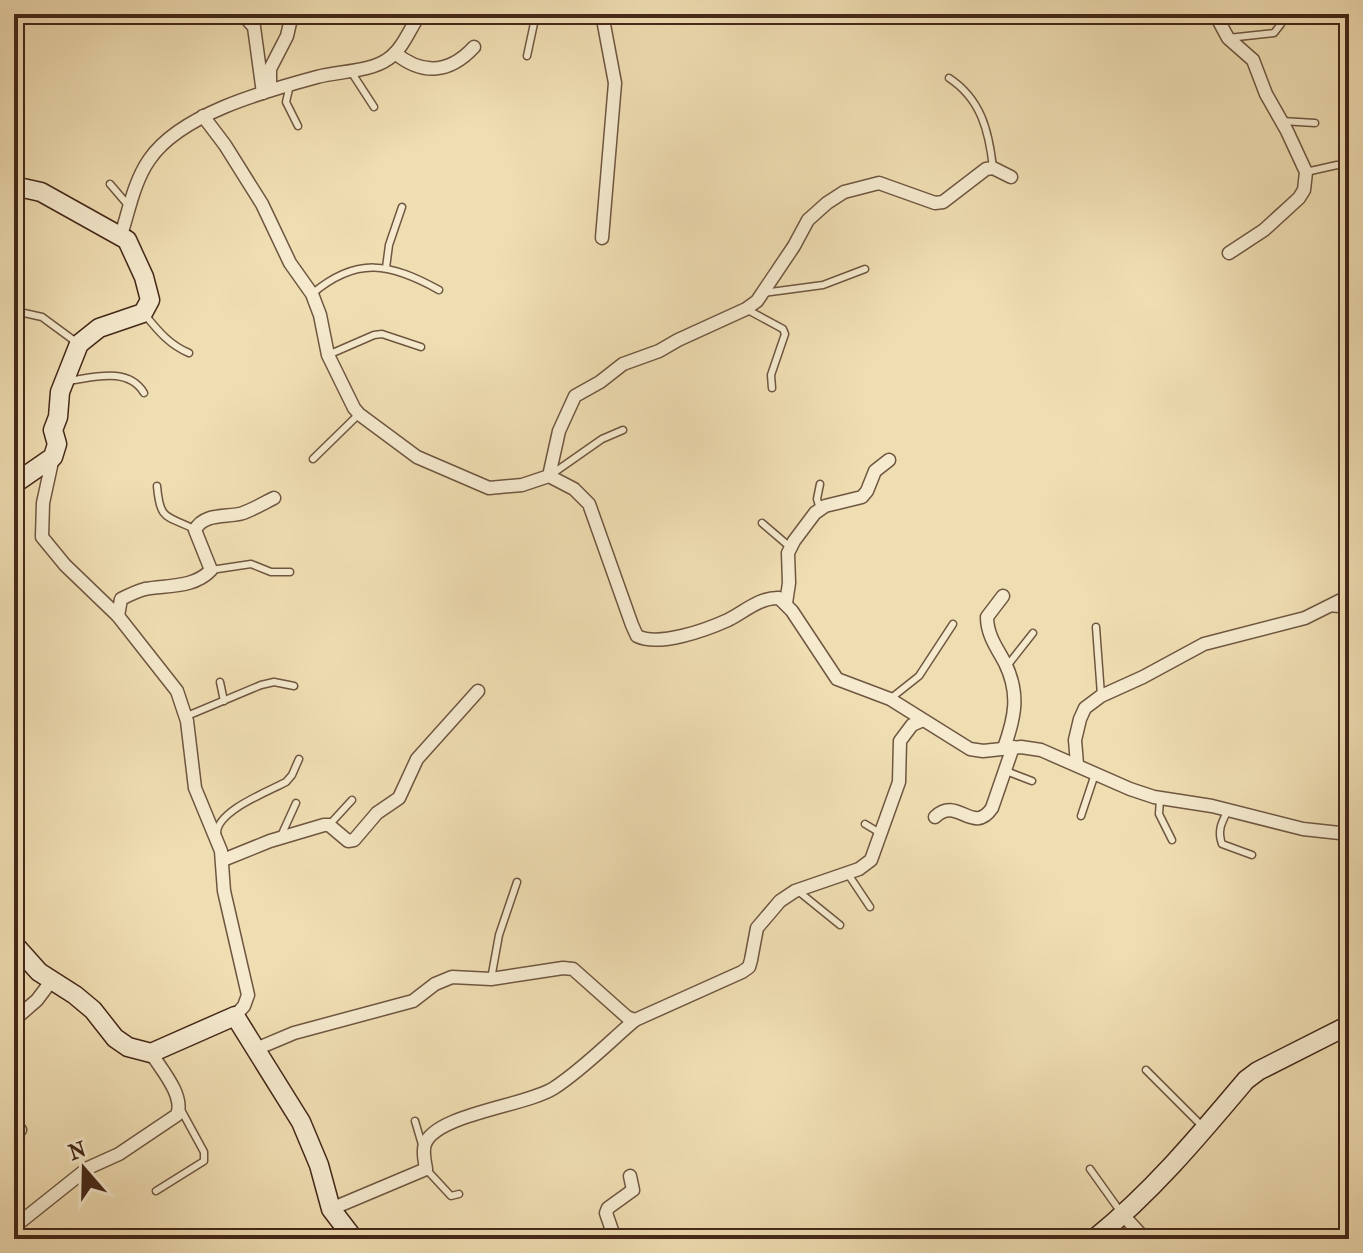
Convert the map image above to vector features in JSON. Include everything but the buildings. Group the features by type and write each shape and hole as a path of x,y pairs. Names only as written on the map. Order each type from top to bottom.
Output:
{"street":[{"path":"238,14 254,27 267,92"},
{"path":"267,92 270,69 287,36 292,14"},
{"path":"121,235 139,178 149,159 180,129 203,116 267,92 383,62 395,53 420,14"},
{"path":"602,14 615,83 602,238"},
{"path":"1215,14 1228,38 1253,60 1266,94 1306,172 1304,190 1299,198 1264,230 1229,253"},
{"path":"395,53 420,67 443,67 457,63 474,47"},
{"path":"203,116 262,204 290,263 312,294 320,315 328,355 359,414 417,457 465,475 489,488 522,485 549,476 574,489 589,504 637,636 650,640 681,637 779,598 786,603 842,683 890,699 970,749 1041,750 1130,789 1160,798 1193,802 1290,826 1349,834"},
{"path":"549,476 559,431 575,396 623,364 659,351 746,309 763,293 808,220 844,192 879,183 935,203 952,197 986,169 993,168 1011,177"},
{"path":"14,186 41,192 121,235 131,247 144,277 150,300 143,313 99,328 79,344 63,381 53,430 57,444 43,503 42,537 65,565 118,616 177,691 187,720 195,788 223,860 224,891 248,995 235,1016 151,1053 120,1043 93,1010 39,972 14,944"},
{"path":"14,484 53,457"},
{"path":"786,603 790,547 820,509 862,497 875,471 889,460"},
{"path":"118,616 121,599 141,590 172,588 207,575 211,570 195,530 198,524 206,519 238,514 274,498"},
{"path":"935,817 948,809 974,819 987,816 1005,770 1016,702 1007,666 987,627 990,609 1003,596"},
{"path":"1077,764 1075,740 1080,719 1085,708 1101,696 1204,644 1305,618 1349,596"},
{"path":"223,860 312,827 329,825 348,841 354,840 377,813 399,798 417,759 478,691"},
{"path":"331,1209 426,1169 423,1149 426,1140 447,1125 483,1111 536,1098 553,1089 635,1020 749,967 757,928 780,901 871,860 899,782 900,741 912,725 921,721"},
{"path":"256,1049 294,1033 413,1001 442,980 452,977 491,979 563,968 573,969 627,1017 635,1020"},
{"path":"14,1020 37,1000 52,980"},
{"path":"235,1016 301,1122 319,1165 331,1209 349,1237"},
{"path":"1094,1239 1177,1164 1246,1080 1349,1025"},
{"path":"14,1227 88,1168 119,1154 177,1115 180,1108 178,1099 151,1053"},
{"path":"615,1239 606,1213 608,1208 633,1190 630,1176"},
{"path":"1123,1215 1145,1239"}],"lane":[{"path":"527,56 536,14"},
{"path":"1228,38 1274,33 1281,24 1277,15"},
{"path":"350,70 374,107"},
{"path":"949,78 964,87 980,111 990,143 993,168"},
{"path":"290,85 286,102 298,126"},
{"path":"1282,121 1315,123"},
{"path":"1306,172 1337,165 1349,167"},
{"path":"110,184 130,206"},
{"path":"386,268 389,245 402,207"},
{"path":"312,294 340,273 369,268 386,268 414,276 439,290"},
{"path":"763,293 823,285 865,269"},
{"path":"746,309 777,326 785,334 771,375 772,388"},
{"path":"24,313 42,317 79,344"},
{"path":"143,313 162,335 177,348 189,353"},
{"path":"328,355 382,334 421,347"},
{"path":"63,381 126,377 139,385 144,393"},
{"path":"313,459 359,414"},
{"path":"549,476 602,439 623,430"},
{"path":"820,484 817,499 820,509"},
{"path":"157,486 159,509 166,517 195,530"},
{"path":"762,523 790,547"},
{"path":"211,570 251,564 271,572 290,572"},
{"path":"1326,608 1349,610"},
{"path":"890,699 919,676 953,624"},
{"path":"1096,627 1101,696"},
{"path":"1007,666 1033,633"},
{"path":"220,682 224,701"},
{"path":"187,720 187,714 274,682 294,686"},
{"path":"218,841 216,828 221,821 230,812 286,782 299,759"},
{"path":"1005,770 1032,781"},
{"path":"1081,816 1095,774"},
{"path":"1160,798 1159,814 1172,840"},
{"path":"329,825 352,800"},
{"path":"280,837 296,803"},
{"path":"1228,810 1220,825 1222,844 1252,855"},
{"path":"865,824 882,834"},
{"path":"847,873 870,907"},
{"path":"491,979 499,935 517,882"},
{"path":"798,891 840,925"},
{"path":"1146,1070 1205,1129"},
{"path":"156,1191 204,1161 204,1152 180,1108"},
{"path":"415,1121 423,1149"},
{"path":"426,1169 451,1196 459,1194"},
{"path":"1090,1169 1123,1215"}]}
